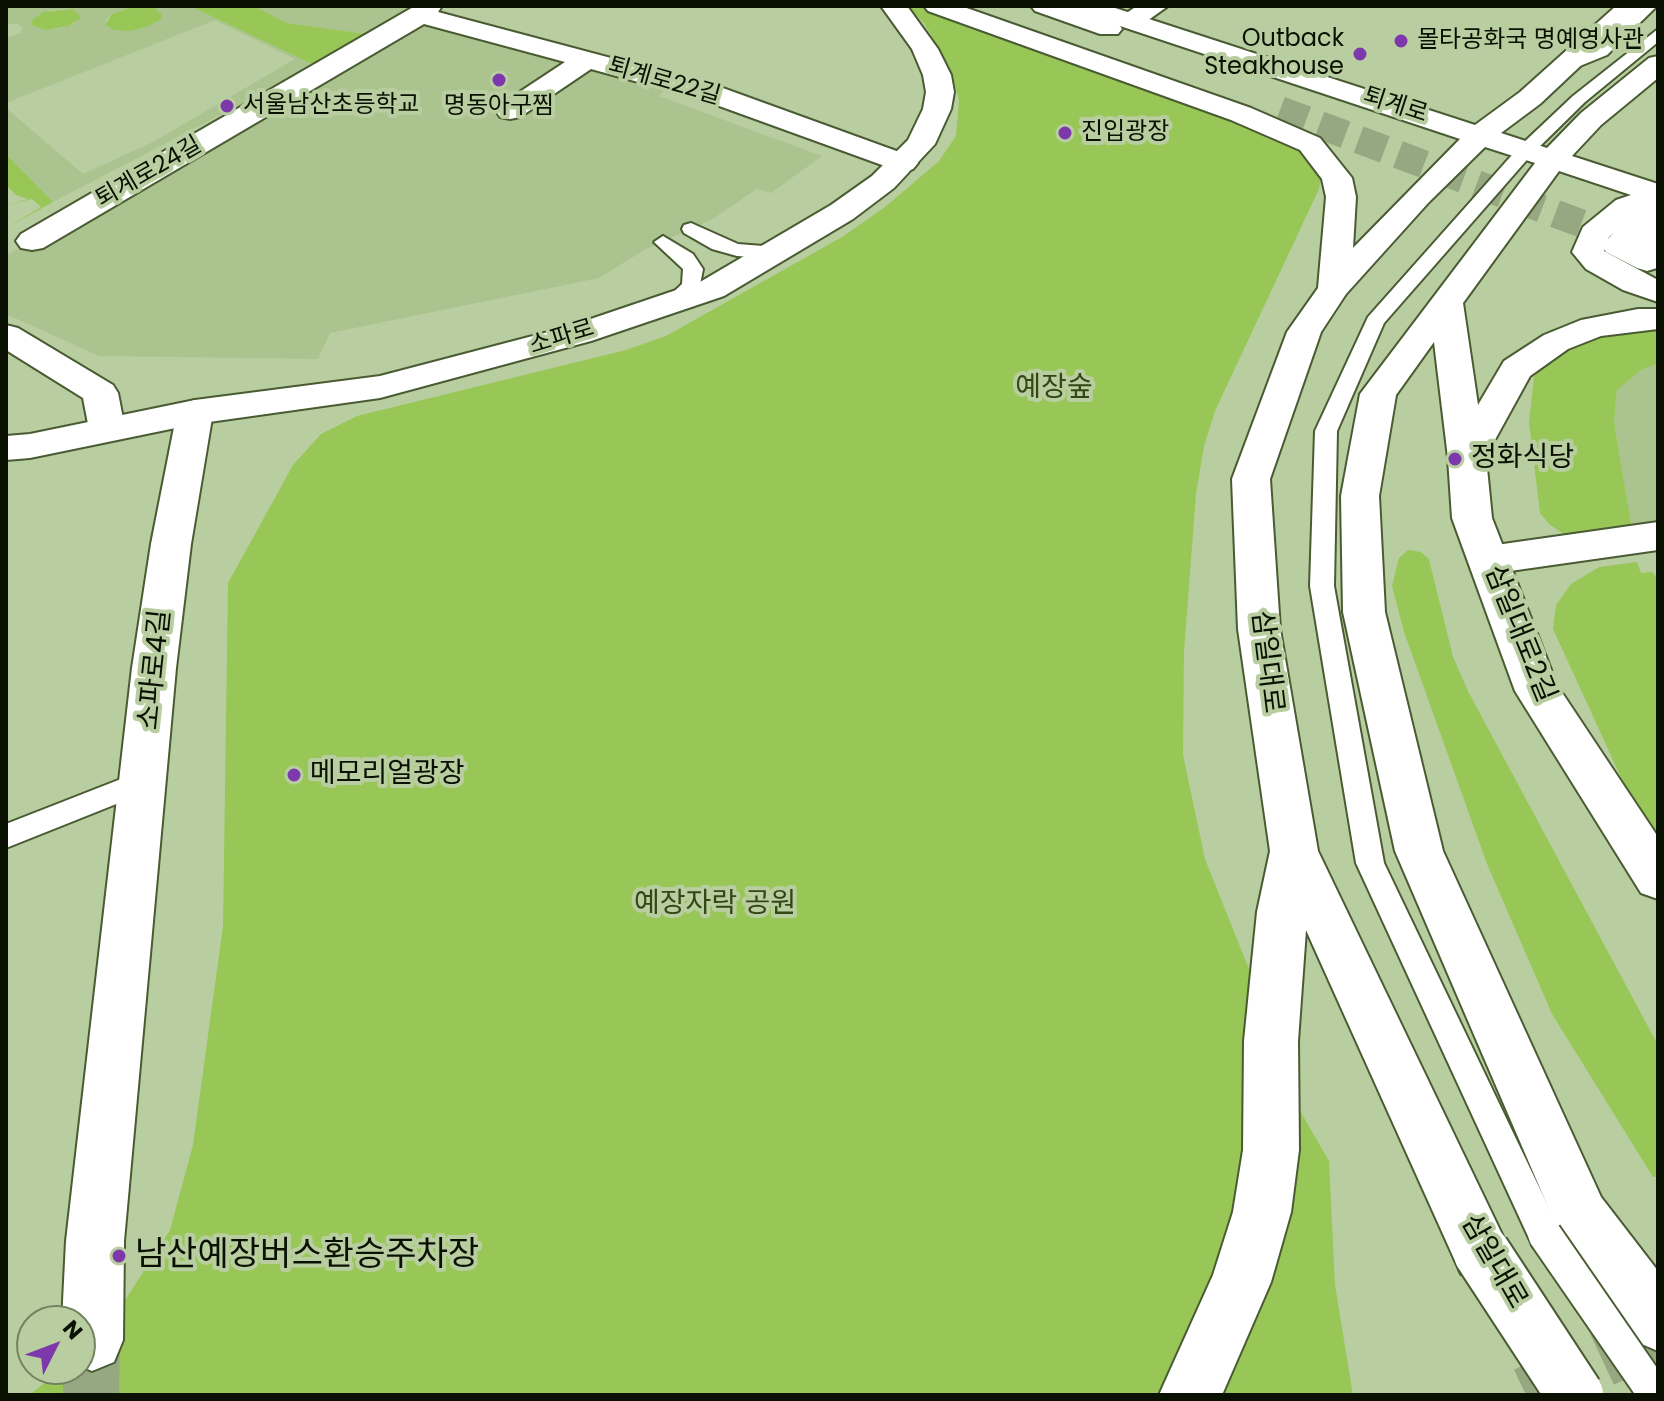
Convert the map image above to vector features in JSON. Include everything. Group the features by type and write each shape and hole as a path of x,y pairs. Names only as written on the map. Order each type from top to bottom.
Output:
{"main road":[{"name":"소파로","path":"6,448 30,446 195,412 380,387 564,338 712,289 793,244 842,212 903,163 921,144 931,127 940,92 937,75 925,49 894,6"},
{"path":"937,6 1241,114 1310,144 1337,178 1341,197 1334,288"},
{"path":"978,6 1290,103 1044,6"},
{"name":"퇴계로","path":"1084,6 1480,135 1658,197"},
{"path":"1131,21 1155,6"},
{"name":"삼일대로","path":"1575,1395 1482,1253 1294,851 1259,629 1251,479 1304,332 1334,288 1418,196 1480,135 1530,98 1631,6"},
{"name":"퇴계로22길","path":"425,10 586,60 710,93 903,163"},
{"name":"퇴계로24길","path":"32,241 425,10"},
{"path":"510,111 586,60"},
{"path":"1658,64 1591,119 1539,155 1446,301 1378,394 1360,496 1364,612 1419,851 1563,1226 1658,1321"},
{"path":"1658,197 1637,203 1614,216 1594,234 1588,252 1597,262 1658,292"},
{"name":"삼일대로2길","path":"1446,301 1472,518 1537,691 1658,878"},
{"path":"1467,458 1516,369 1556,342 1593,327 1638,319 1658,319"},
{"path":"6,335 100,393 107,429"},
{"name":"소파로4길","path":"93,1305 95,1241 154,668 171,544 195,412"},
{"path":"1489,560 1658,536"},
{"path":"1190,1395 1241,1282 1262,1212 1271,1150 1271,1041 1282,912 1294,851"}],"street":[{"path":"1658,214 1643,216 1616,246 1647,262 1633,252 1658,243"}],"lane":[{"path":"1564,67 1601,52 1650,6"},
{"path":"1656,1395 1370,863 1322,586 1326,431 1375,321 1539,155 1579,99 1658,34"},
{"path":"691,229 719,245 737,250 771,251 793,244"},
{"path":"663,242 686,258 693,269 692,286 674,301"},
{"path":"6,836 144,781"}],"shaded area":[{"name":"서울남산초등학교","path":"6,6 190,6 314,65 371,35 287,23 254,6 429,6 53,202 6,154 6,108 83,174 153,142 295,59 215,20 6,103 6,38 20,33 23,28 18,24 6,24","holes":["133,7 159,11 141,29 114,30 105,21 112,14","73,9 75,23 62,28 46,30 37,15 51,10"]},
{"path":"421,15 673,83 659,96 822,156 771,193 757,189 711,220 646,249 599,278 330,333 318,359 99,356 6,314 6,256"},
{"path":"1658,364 1658,537 1634,541 1614,422 1617,390 1642,369"}],"green space":[{"path":"190,6 254,6 287,23 372,35 314,65"},
{"name":"예장자락 공원","path":"907,6 920,6 1008,36 1294,141 1321,177 1319,189 1215,411 1204,446 1196,494 1184,652 1183,755 1205,859 1249,969 1292,1097 1329,1161 1335,1285 1353,1395 30,1395 42,1385 96,1385 96,1336 111,1322 170,1230 193,1145 223,926 228,583 293,465 321,434 357,416 626,350 666,336 842,237 885,207 939,161 956,136 959,100 950,68 924,23"},
{"path":"133,7 155,8 162,15 161,19 131,31 114,30 105,25 112,14"},
{"path":"73,9 81,17 69,26 46,30 31,25 33,19 43,12"},
{"path":"6,154 53,202 6,228 41,207 32,199 6,205 28,199 16,195 8,187"},
{"path":"1658,324 1658,364 1642,369 1617,390 1614,422 1634,541 1573,540 1550,525 1540,513 1529,422 1534,377 1550,353 1578,337"},
{"path":"1408,550 1421,552 1429,559 1453,657 1469,693 1658,1045 1658,1177 1653,1177 1552,1014 1487,864 1404,632 1392,586 1399,558"},
{"path":"1637,562 1641,573 1652,572 1658,578 1658,840 1629,795 1553,629 1556,605 1571,584 1599,567"}],"tunnel":[{"path":"1280,110 1628,241"},
{"path":"1623,239 1641,246"},
{"path":"1526,1395 1658,1333"},
{"path":"91,1385 91,1395"}],"place":[{"name":"몰타공화국 명예영사관","path":"1401,41"},
{"name":"Outback Steakhouse","path":"1360,54"},
{"name":"명동아구찜","path":"499,80"},
{"name":"서울남산초등학교","path":"227,106"},
{"name":"진입광장","path":"1065,133"},
{"name":"정화식당","path":"1455,459"},
{"name":"메모리얼광장","path":"294,775"},
{"name":"남산예장버스환승주차장","path":"119,1256"}],"park label":[{"name":"예장숲","path":"1054,389"}]}
